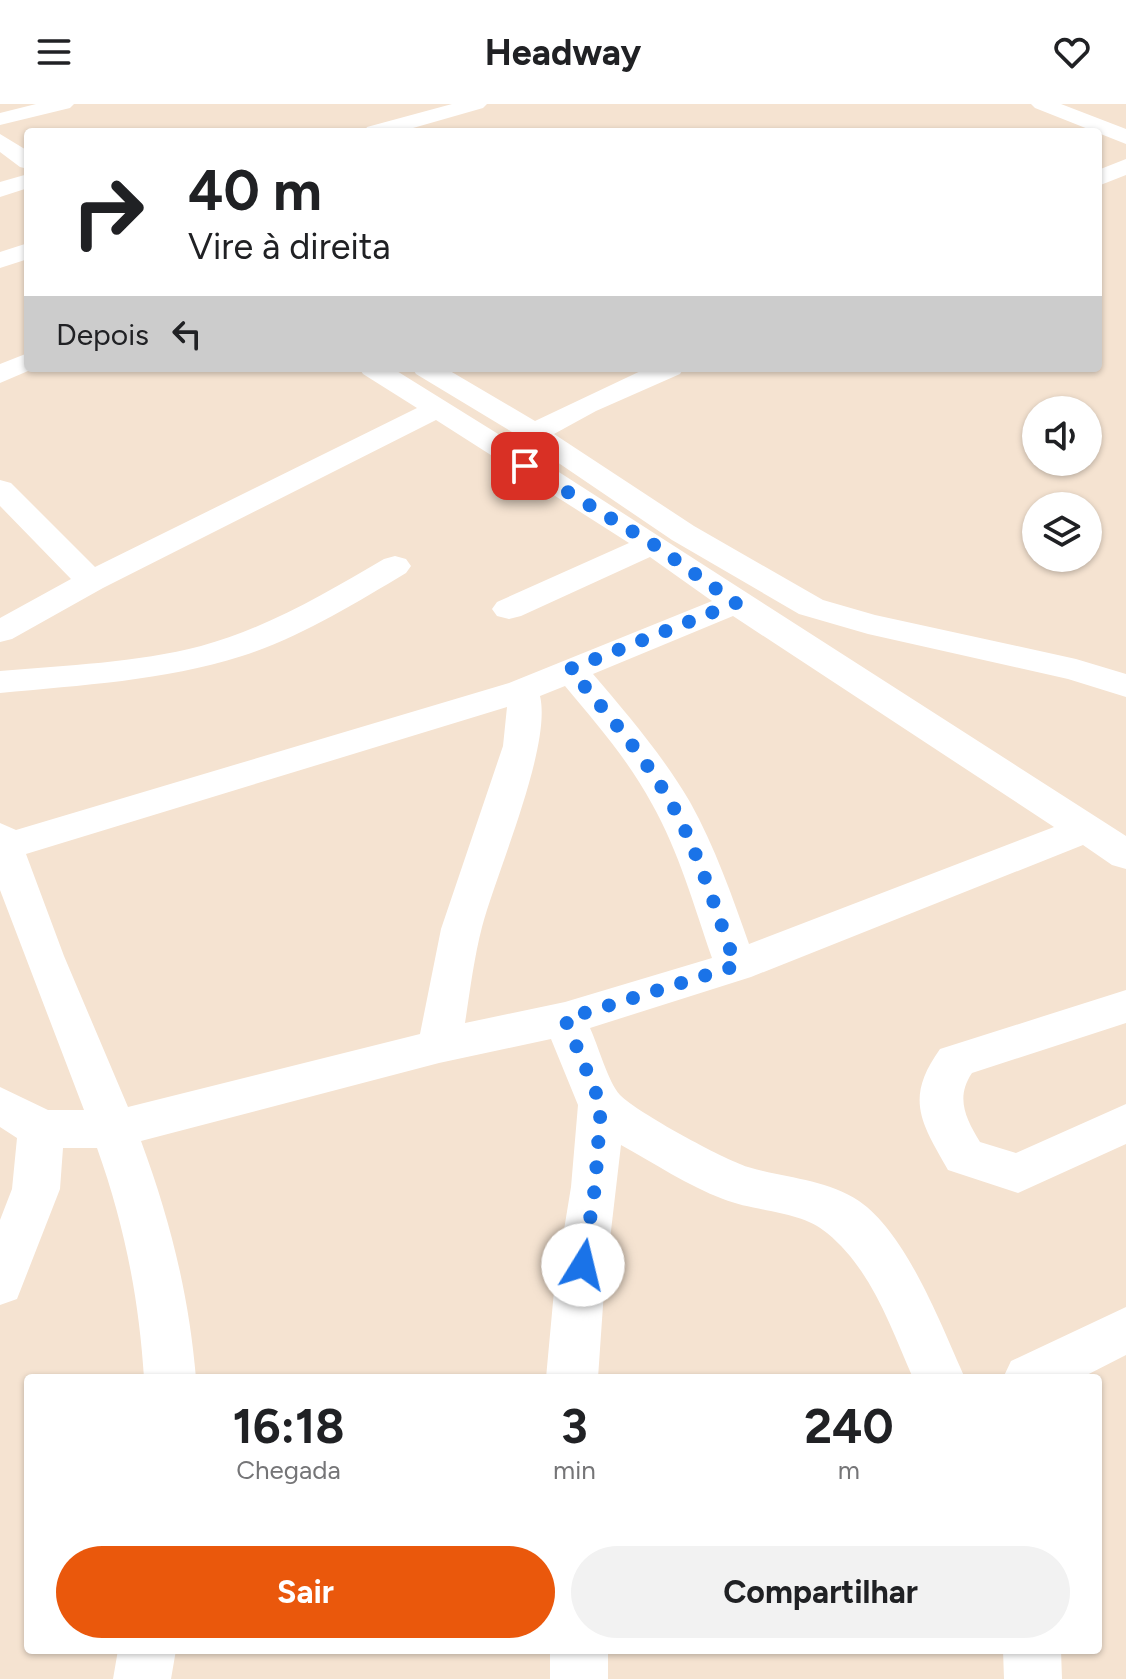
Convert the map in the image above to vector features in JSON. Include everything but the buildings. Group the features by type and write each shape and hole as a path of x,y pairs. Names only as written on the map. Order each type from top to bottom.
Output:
{"street":[{"path":"2,117 63,104"},
{"path":"389,128 476,104"},
{"path":"1042,104 1126,137"},
{"path":"2,117 24,129"},
{"path":"0,141 24,159"},
{"path":"1102,177 1126,166"},
{"path":"0,190 24,182"},
{"path":"0,261 24,252"},
{"path":"0,375 24,363"},
{"path":"379,372 653,544 736,603 1126,855"},
{"path":"433,372 534,433 694,541 811,607 868,624 1076,670 1126,686"},
{"path":"500,450 586,405 661,372"},
{"path":"0,632 91,581 436,409"},
{"path":"0,489 91,581"},
{"path":"509,609 653,544"},
{"path":"0,682 108,673 206,655 258,638 323,610 395,566"},
{"path":"170,1374 169,1336 155,1253 116,1129 49,971 2,841 521,691 736,603"},
{"path":"570,669 632,745 670,801 688,837 736,966"},
{"path":"439,1046 461,929 521,746 526,712 521,691"},
{"path":"0,1105 41,1129 116,1129 439,1046 565,1019 736,966 1087,829"},
{"path":"1126,1006 956,1061 943,1077 938,1102 964,1156 1018,1173 1126,1123"},
{"path":"565,1019 601,1105 595,1187 579,1291 572,1374"},
{"path":"601,1105 634,1130 736,1184 806,1200 841,1215 864,1236 888,1268 937,1374"},
{"path":"0,1283 36,1189 41,1129"},
{"path":"1037,1374 1126,1330"},
{"path":"142,1679 146,1654"},
{"path":"579,1654 579,1679"},
{"path":"1032,1654 1033,1679"}],"route":[{"path":"525,466 653,544 736,603 570,669 632,745 670,801 688,837 736,966 565,1019 601,1105 595,1187 583,1265"}]}
